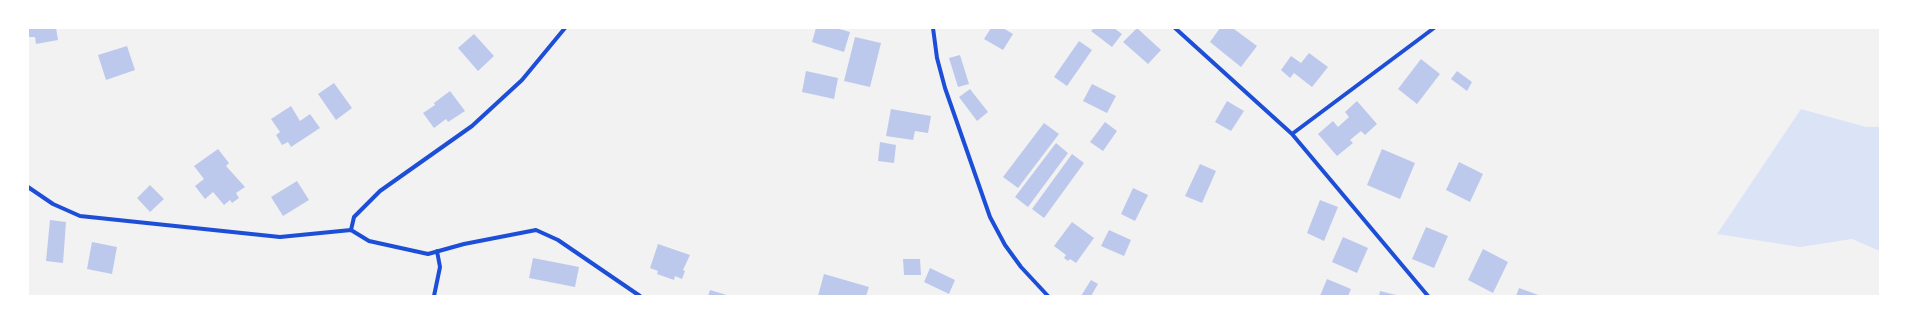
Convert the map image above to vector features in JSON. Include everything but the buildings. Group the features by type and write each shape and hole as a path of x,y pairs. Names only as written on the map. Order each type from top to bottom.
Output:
{"street":[{"path":"351,230 354,217 380,190 472,126 522,80 565,28"},
{"path":"933,28 937,58 944,88 990,218 1005,245 1021,267 1048,296"},
{"path":"1175,28 1292,134 1428,296"},
{"path":"1292,134 1434,28"},
{"path":"28,187 53,204 80,216 280,237 351,230 369,241 428,254 464,244 536,230 558,240 640,296"},
{"path":"434,296 440,267 437,251"}],"shaded area":[{"path":"1801,109 1866,127 1880,127 1880,251 1852,239 1800,247 1717,234"}]}
